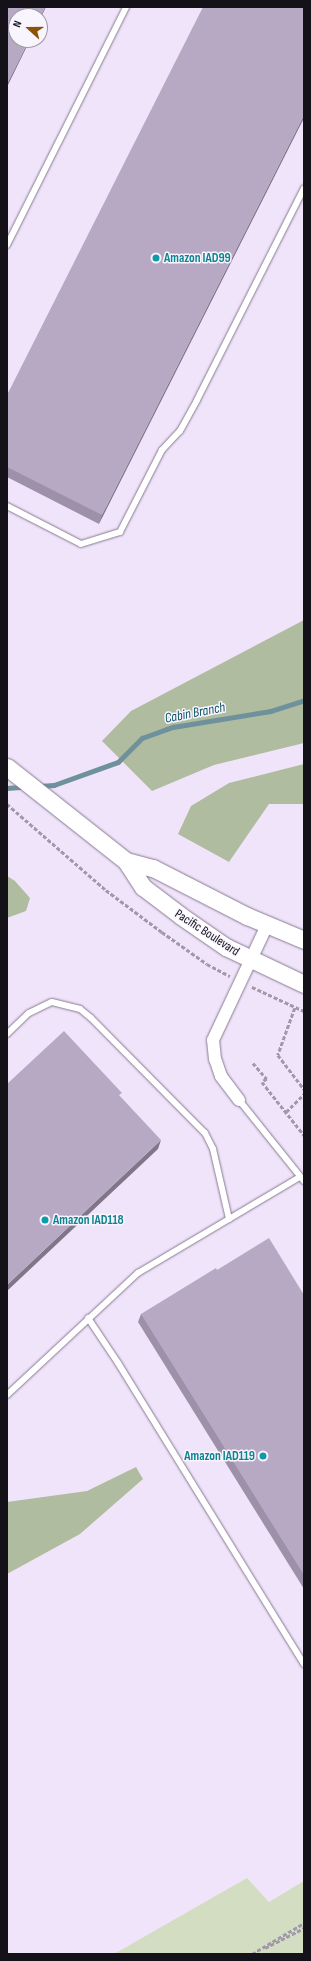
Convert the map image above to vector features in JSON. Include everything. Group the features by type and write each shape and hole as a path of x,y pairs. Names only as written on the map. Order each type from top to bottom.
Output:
{"main road":[{"name":"Pacific Boulevard","path":"7,767 126,861 143,887 226,946 248,959 304,984"},
{"name":"Pacific Boulevard","path":"126,861 153,868 267,925 304,940"}],"street":[{"path":"239,1100 221,1076 214,1059 212,1040 248,959 267,925"}],"lane":[{"path":"7,246 126,7"},
{"path":"7,506 81,544 120,532 162,450 184,425 304,188"},
{"path":"7,1034 29,1012 52,1002 76,1007 91,1018 205,1133 213,1149 229,1219"},
{"path":"7,1395 138,1273 229,1219 302,1179 239,1100"},
{"path":"88,1318 118,1363 304,1664"}],"path":[{"path":"7,804 106,890 207,964 239,981 304,1011"},
{"path":"295,1008 278,1055 304,1089"},
{"path":"253,1063 267,1079 262,1082 304,1135"},
{"path":"286,1112 304,1094"},
{"path":"253,1954 304,1923"},
{"path":"253,1954 304,1928"}],"green space":[{"path":"304,620 304,743 214,765 152,791 102,741 131,711"},
{"path":"304,764 304,804 269,804 229,862 178,834 191,806 229,783"},
{"path":"7,876 15,881 30,898 26,911 7,918"},
{"path":"136,1467 143,1479 80,1534 7,1574 7,1502 87,1491"},
{"path":"247,1878 269,1902 304,1881 304,1954 114,1954"}],"building":[{"path":"7,7 45,7 8,8 8,48 25,48 7,84"},
{"name":"Amazon IAD99","path":"203,7 304,7 304,115 102,515 7,467 7,395"},
{"name":"Amazon IAD118","path":"64,1031 122,1093 119,1095 161,1140 7,1285 7,1084"},
{"name":"Amazon IAD119","path":"269,1238 304,1295 304,1575 141,1314 216,1268 217,1270"}],"waterway":[{"name":"Cabin Branch","path":"39,786 54,785 118,762 142,738 173,727 271,711 304,700"},
{"name":"Cabin Branch","path":"7,788 23,787"}],"place":[{"name":"Amazon IAD99","path":"156,258"},
{"name":"Amazon IAD118","path":"45,1220"},
{"name":"Amazon IAD119","path":"263,1456"}]}
